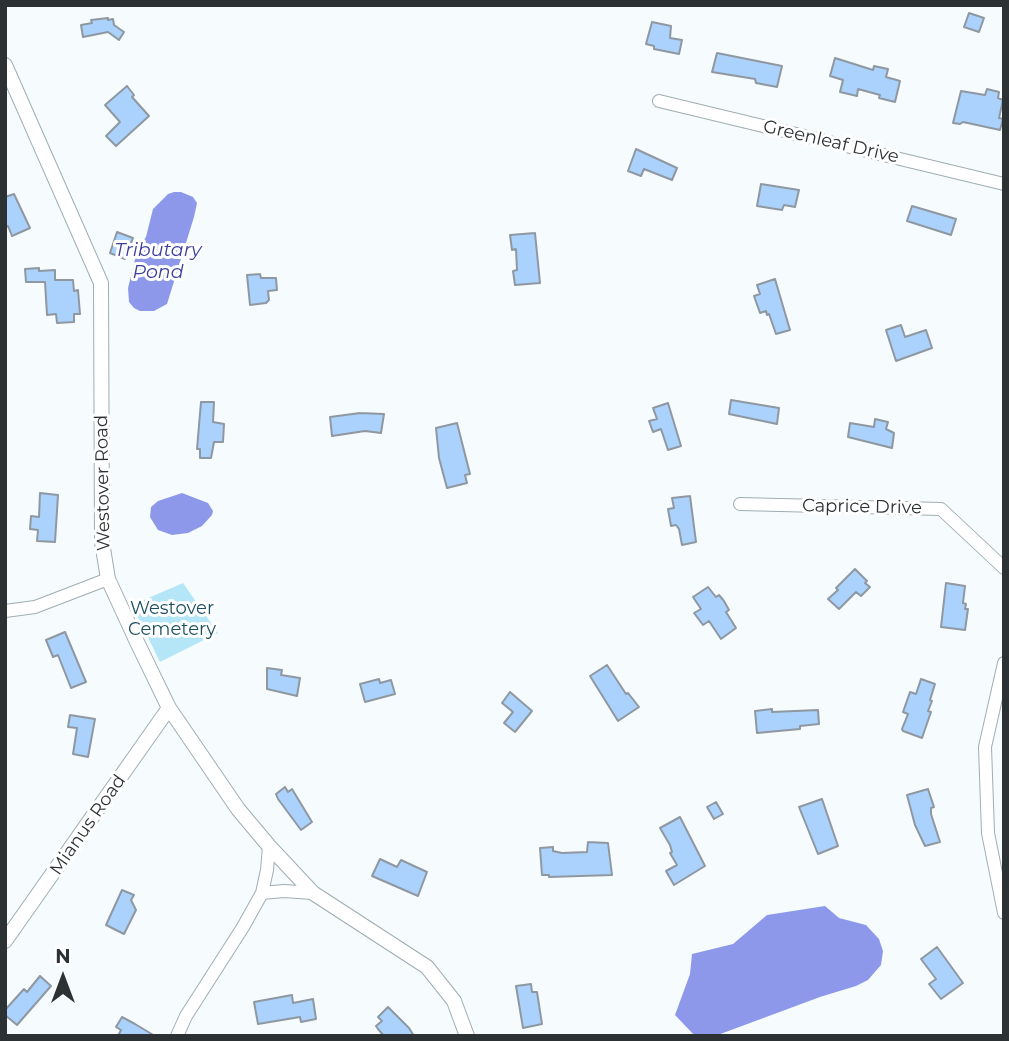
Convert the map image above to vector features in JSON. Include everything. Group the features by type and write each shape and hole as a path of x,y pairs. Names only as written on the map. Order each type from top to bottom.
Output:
{"street":[{"name":"Westover Road","path":"5,65 102,283 102,542 108,579 169,708 238,809 268,846 313,893 427,967 454,1001 467,1036"},
{"name":"Greenleaf Drive","path":"659,101 1004,184"},
{"name":"Caprice Drive","path":"740,504 941,509 1004,568"},
{"path":"5,611 35,607 108,579"},
{"path":"1004,663 985,747 988,833 1004,913"},
{"name":"Mianus Road","path":"5,941 169,708"},
{"path":"177,1036 186,1016 262,892 267,870 268,846"},
{"path":"262,892 313,893"}],"green space":[{"name":"Westover Cemetery","path":"183,583 218,633 160,662 132,605"}],"water":[{"name":"Tributary Pond","path":"174,192 193,197 197,203 194,217 167,304 154,311 140,311 129,302 128,288 138,247 146,237 153,209 168,194"},
{"path":"182,493 208,503 213,511 212,515 202,526 188,533 172,535 158,530 150,517 151,507 158,501"},
{"path":"825,906 839,918 866,925 879,939 883,951 881,965 868,980 715,1036 695,1036 675,1015 690,974 692,954 733,944 767,915"}],"building":[{"path":"969,13 984,18 979,32 964,27"},
{"path":"113,19 114,25 124,32 119,40 108,32 83,37 81,25 92,23 91,20"},
{"path":"652,22 671,26 670,38 682,40 679,54 654,49 654,46 646,44"},
{"path":"717,53 782,66 777,87 756,83 755,79 712,72"},
{"path":"835,58 873,70 874,66 888,69 886,77 900,81 895,102 858,89 857,96 840,92 843,80 830,76"},
{"path":"127,86 134,95 132,97 149,116 116,146 106,136 120,122 105,105"},
{"path":"987,89 999,92 998,98 1003,100 999,118 1003,119 1000,130 963,122 953,123 961,91 985,95"},
{"path":"636,149 677,168 672,180 644,169 641,176 628,171"},
{"path":"761,184 799,190 795,207 784,205 782,210 757,206"},
{"path":"14,194 30,228 12,236 8,226 5,227 5,197"},
{"path":"912,206 956,219 951,235 907,221"},
{"path":"117,232 133,238 125,259 110,253"},
{"path":"535,233 540,283 515,285 513,271 517,270 516,249 512,250 510,235"},
{"path":"39,268 39,271 55,270 55,280 73,280 74,291 78,290 80,314 74,314 74,322 57,323 56,314 47,315 45,282 26,282 25,269"},
{"path":"260,274 261,278 276,278 277,290 268,291 269,300 266,303 250,305 247,275"},
{"path":"775,279 790,330 776,334 769,314 767,315 766,311 760,313 754,296 760,294 757,285"},
{"path":"901,325 905,337 926,330 932,348 896,361 886,330"},
{"path":"731,400 779,408 777,424 729,414"},
{"path":"201,402 214,402 213,422 224,424 223,442 214,442 211,458 200,458 200,449 197,449"},
{"path":"668,403 681,446 668,450 661,429 653,432 649,421 657,419 653,408"},
{"path":"360,413 384,414 381,433 365,431 332,436 330,417"},
{"path":"875,419 888,422 886,429 894,433 892,448 848,437 850,423 874,427"},
{"path":"457,423 470,474 465,475 467,483 447,488 439,458 436,428"},
{"path":"40,493 58,495 55,542 37,541 38,530 30,529 31,516 39,517"},
{"path":"690,496 696,542 682,545 679,529 676,525 671,526 668,509 674,508 672,498"},
{"path":"855,569 870,587 861,596 856,592 839,609 828,599"},
{"path":"946,583 965,586 963,603 966,604 965,609 968,609 965,630 941,627"},
{"path":"708,587 716,597 719,595 724,601 729,610 726,612 736,628 721,639 709,621 703,625 694,613 701,609 693,597"},
{"path":"65,632 86,682 71,688 58,655 53,657 46,640"},
{"path":"607,665 626,694 628,693 639,707 618,721 590,676"},
{"path":"267,668 282,670 281,675 300,678 297,696 267,689"},
{"path":"379,679 380,683 391,680 395,694 365,702 360,684"},
{"path":"921,679 935,684 928,711 931,712 922,738 902,729 908,714 903,712 910,692 916,694"},
{"path":"510,692 532,711 515,732 504,723 513,712 502,703"},
{"path":"772,709 772,712 818,710 819,724 800,726 800,729 757,733 755,711"},
{"path":"70,715 95,719 88,757 73,754 77,728 68,727"},
{"path":"285,787 288,792 292,789 312,822 301,830 276,794"},
{"path":"928,789 934,807 931,808 931,814 940,842 925,846 915,825 907,795"},
{"path":"822,799 838,846 818,854 799,807"},
{"path":"716,802 723,814 714,819 707,807"},
{"path":"680,817 705,866 674,885 666,871 677,865 660,828"},
{"path":"588,842 608,843 612,875 542,875 540,848 553,847 553,851 562,853 587,852"},
{"path":"380,859 397,867 401,860 427,872 418,896 372,876"},
{"path":"122,890 134,895 131,900 136,910 124,934 106,925"},
{"path":"937,947 963,983 941,999 929,984 936,979 921,959"},
{"path":"40,976 51,986 17,1025 5,1015 5,1010 24,989 27,992"},
{"path":"531,984 532,992 537,992 542,1024 523,1028 516,986"},
{"path":"292,995 293,1003 313,999 316,1019 301,1022 300,1017 258,1024 254,1002"},
{"path":"388,1007 414,1036 384,1036 376,1026 382,1021 378,1017"},
{"path":"122,1017 155,1036 118,1036 121,1030 116,1027"}]}
